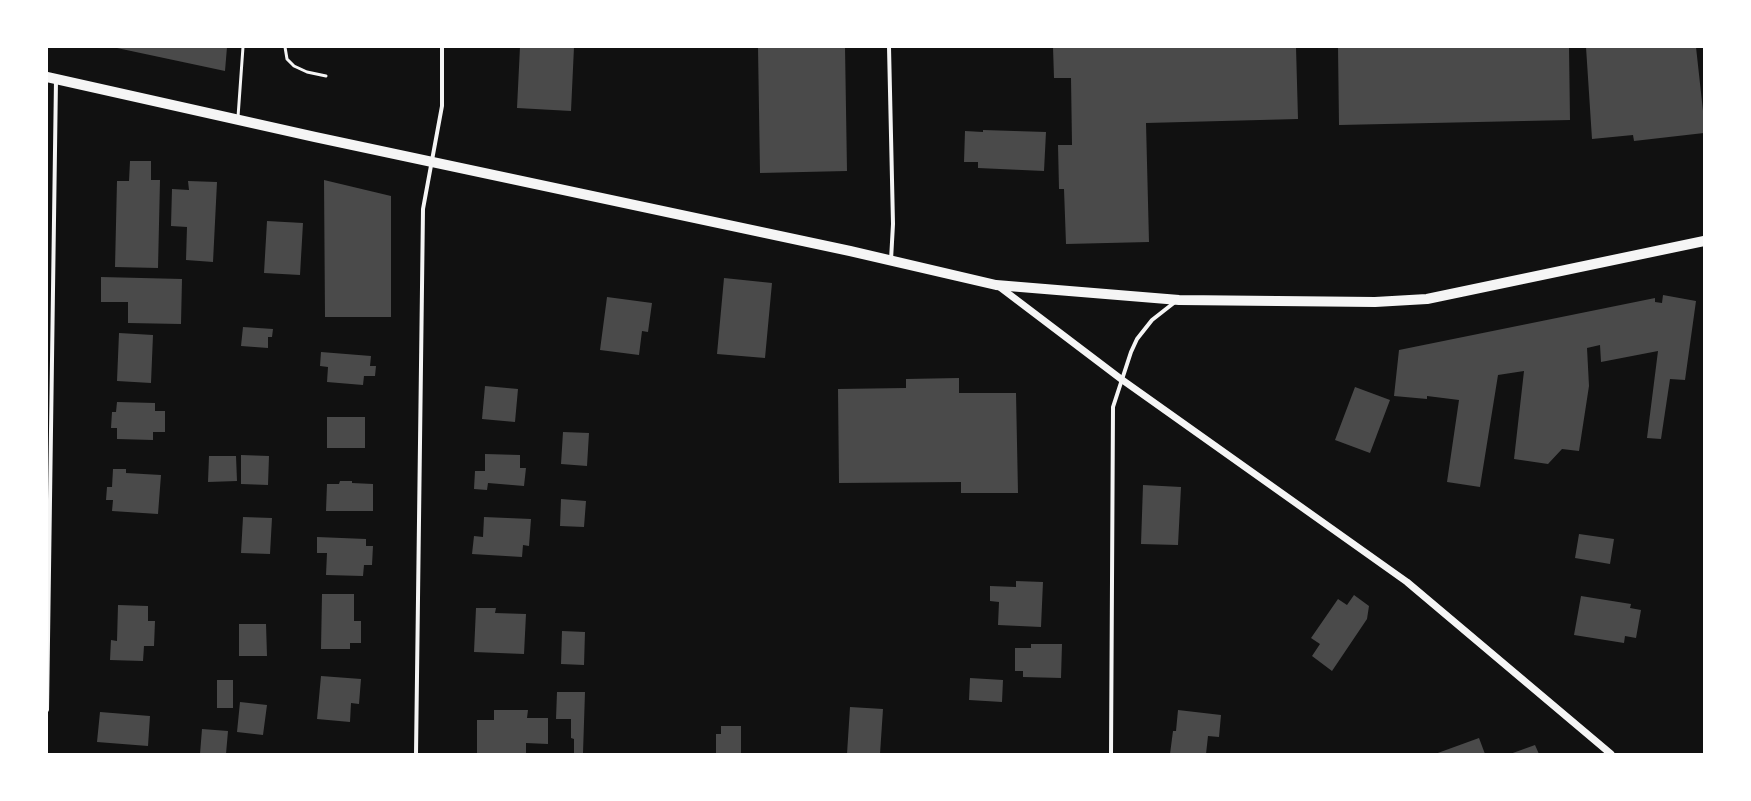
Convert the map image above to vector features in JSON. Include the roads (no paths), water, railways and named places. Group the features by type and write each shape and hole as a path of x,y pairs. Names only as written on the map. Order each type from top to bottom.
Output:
{"main road":[{"path":"52,78 238,120 891,260 996,285 1179,300 1375,302 1427,299 1704,241"}],"street":[{"path":"416,754 424,210 442,106 442,47"},
{"path":"889,47 893,224 891,260"},
{"path":"47,710 52,78"},
{"path":"996,285 1121,379 1407,582 1611,754"},
{"path":"1111,754 1113,407 1121,379 1137,339 1152,320 1179,300"}],"lane":[{"path":"238,120 243,47"},
{"path":"285,47 287,59 294,66 307,72 326,76"}]}
